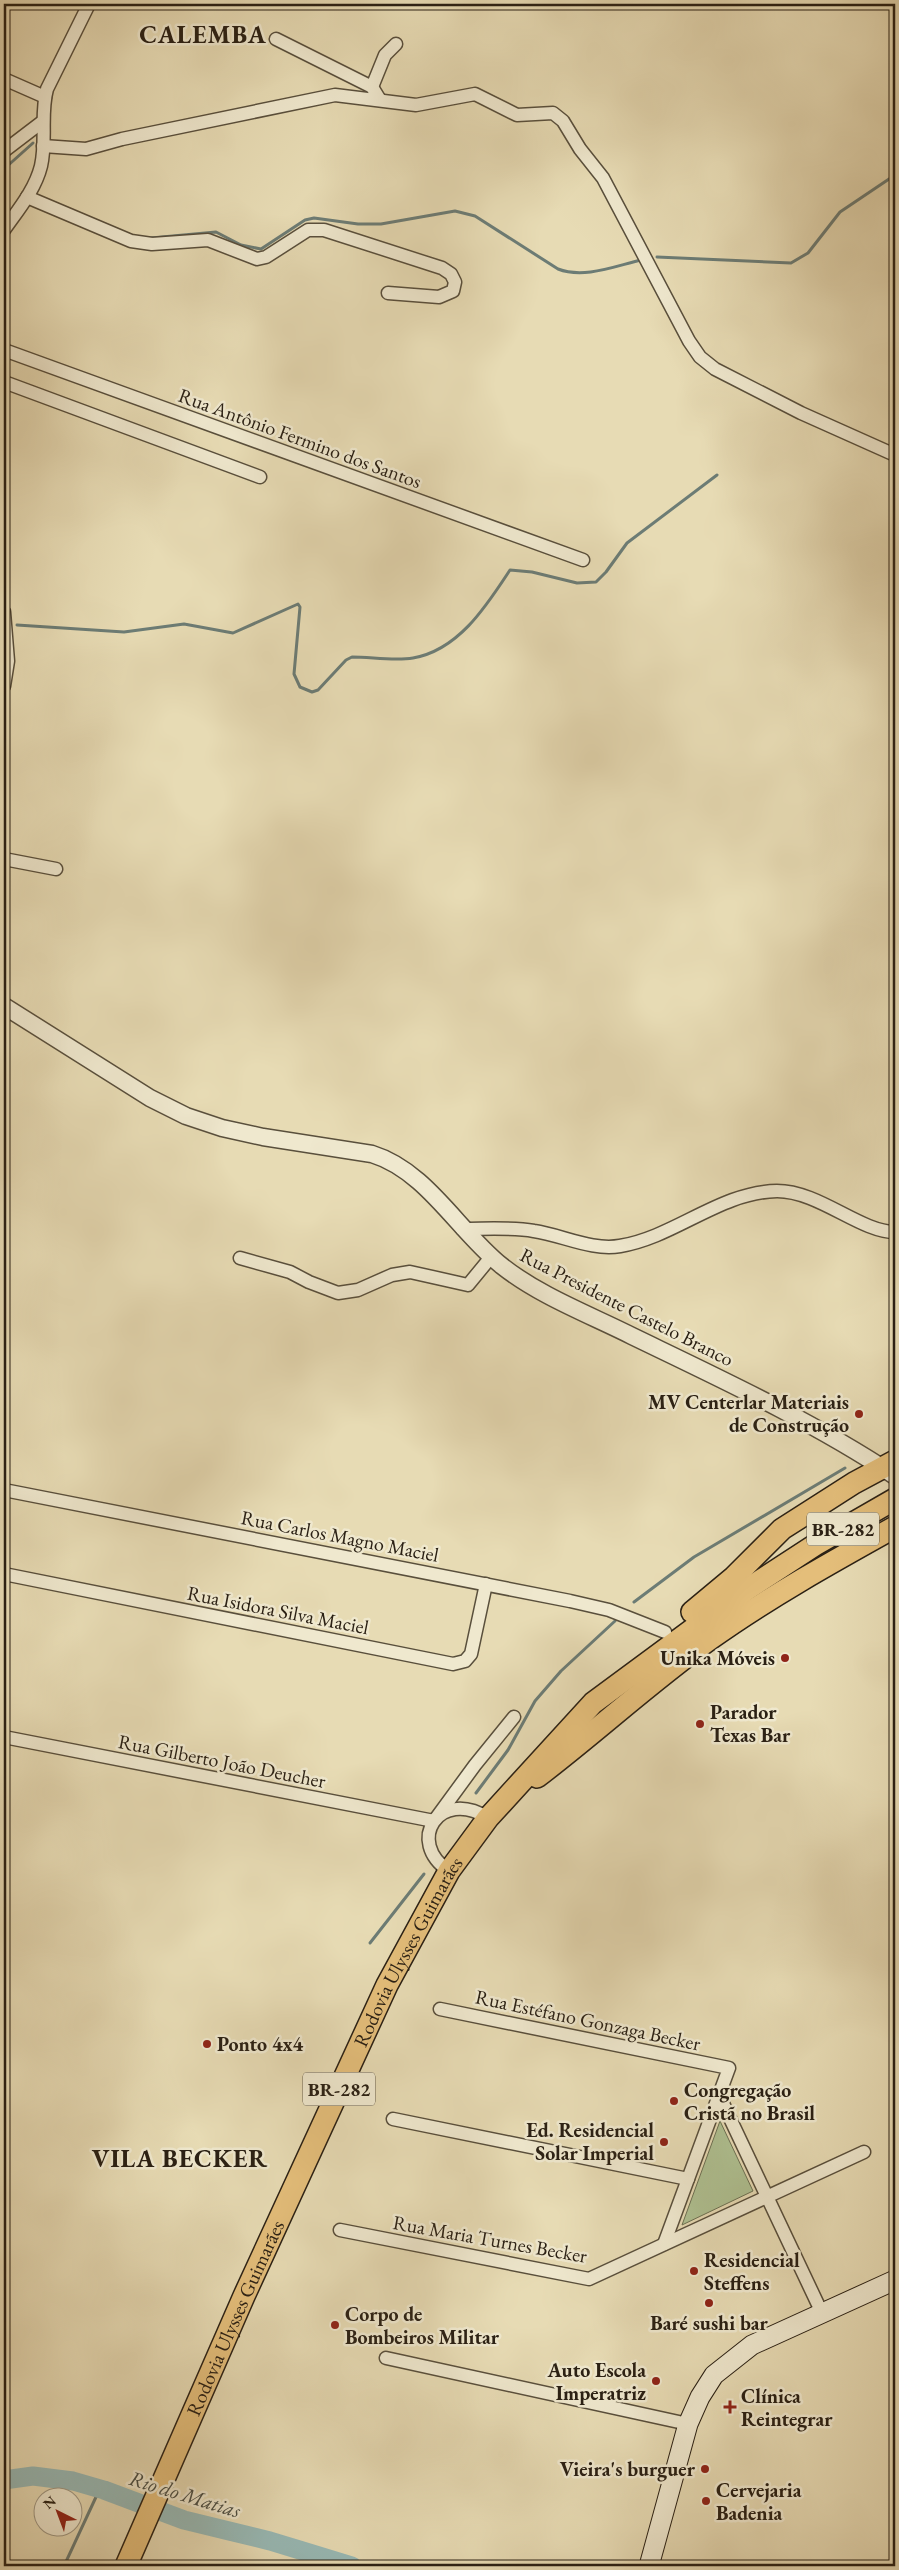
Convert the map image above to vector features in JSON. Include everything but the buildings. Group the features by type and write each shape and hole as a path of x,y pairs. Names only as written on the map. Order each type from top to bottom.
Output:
{"highway":[{"path":"592,1703 665,1632 734,1578 782,1529 854,1482 891,1468"},
{"name":"Rodovia Ulysses Guimarães","path":"126,2566 162,2488 244,2296 387,1985 449,1871 493,1812 592,1703 746,1590 823,1541 895,1500"},
{"path":"493,1812 649,1685 711,1639 794,1583 895,1527"}],"main road":[{"path":"649,2566 688,2424 706,2386 726,2364 752,2345 895,2280"}],"street":[{"path":"4,230 26,197 41,165 43,146 42,122 45,97 55,70 89,4"},
{"path":"276,39 372,87 380,100"},
{"path":"372,87 386,55 396,44"},
{"path":"4,80 45,97"},
{"path":"43,146 93,148 122,139 329,96 348,95 416,105 475,94 518,115 548,112 556,114 568,129 583,154 603,178 689,341 700,356 715,369 801,413 895,455"},
{"path":"4,151 42,122"},
{"path":"26,197 131,241 152,244 208,240 257,259 266,257 308,230 324,230 442,268 451,274 456,282 455,288 442,297 388,293"},
{"name":"Rua Antônio Fermino dos Santos","path":"4,350 583,560"},
{"path":"4,382 260,477"},
{"path":"4,612 8,661 4,686"},
{"path":"4,859 56,868"},
{"name":"Rua Presidente Castelo Branco","path":"4,1006 150,1098 186,1116 222,1128 263,1137 372,1154 389,1159 416,1178 462,1229 491,1257 534,1288 754,1396 891,1468"},
{"path":"462,1229 524,1229 602,1246 620,1246 647,1238 737,1199 760,1192 780,1191 822,1203 876,1228 895,1232"},
{"path":"240,1258 290,1272 325,1290 338,1293 358,1290 392,1275 410,1272 468,1285 491,1257"},
{"name":"Rua Carlos Magno Maciel","path":"4,1490 486,1584 609,1610 665,1632"},
{"name":"Rua Isidora Silva Maciel","path":"4,1574 456,1664 465,1661 472,1650 486,1584"},
{"path":"449,1871 433,1855 428,1841 434,1821 475,1765 514,1717"},
{"name":"Rua Gilberto João Deucher","path":"4,1737 434,1821"},
{"path":"434,1821 453,1808 465,1807 493,1812"},
{"name":"Rua Estéfano Gonzaga Becker","path":"440,2008 729,2068 719,2096"},
{"path":"664,2244 719,2096"},
{"path":"719,2096 822,2313"},
{"path":"393,2119 688,2179"},
{"name":"Rua Maria Turnes Becker","path":"340,2230 589,2279 864,2152"},
{"path":"386,2358 688,2424"}],"green space":[{"path":"720,2121 753,2191 682,2225"}],"waterway":[{"path":"4,169 33,143"},
{"path":"657,257 791,263 808,253 840,212 895,175"},
{"path":"151,238 216,232 241,245 261,249 305,220 314,218 358,224 381,224 455,211 475,216 558,269 568,272 589,272 641,260"},
{"path":"17,625 124,632 184,624 233,633 298,604 300,607 294,674 300,687 312,692 318,690 346,660 352,657 406,659 429,653 444,646 470,624 492,597 510,570 532,572 577,583 596,582 606,572 627,543 717,475"},
{"path":"634,1602 694,1557 845,1468"},
{"path":"476,1793 508,1750 535,1701 561,1671 615,1621"},
{"path":"370,1943 424,1874"},
{"name":"Rio do Matias","path":"4,2480 33,2476 73,2481 104,2490 184,2520 270,2541 352,2566"},
{"path":"64,2566 96,2497 104,2490"}],"place":[{"name":"MV Centerlar Materiais de Construção","path":"859,1414"},
{"name":"Unika Móveis","path":"785,1658"},
{"name":"Parador Texas Bar","path":"700,1724"},
{"name":"Ponto 4x4","path":"207,2044"},
{"name":"Congregação Cristã no Brasil","path":"674,2101"},
{"name":"Ed. Residencial Solar Imperial","path":"664,2142"},
{"name":"Residencial Steffens","path":"694,2271"},
{"name":"Baré sushi bar","path":"709,2303"},
{"name":"Corpo de Bombeiros Militar","path":"335,2325"},
{"name":"Auto Escola Imperatriz","path":"656,2381"},
{"name":"Clínica Reintegrar","path":"730,2407"},
{"name":"Vieira's burguer","path":"705,2469"},
{"name":"Cervejaria Badenia","path":"706,2501"}],"district":[{"name":"CALEMBA","path":"203,34"},
{"name":"VILA BECKER","path":"180,2158"}]}
